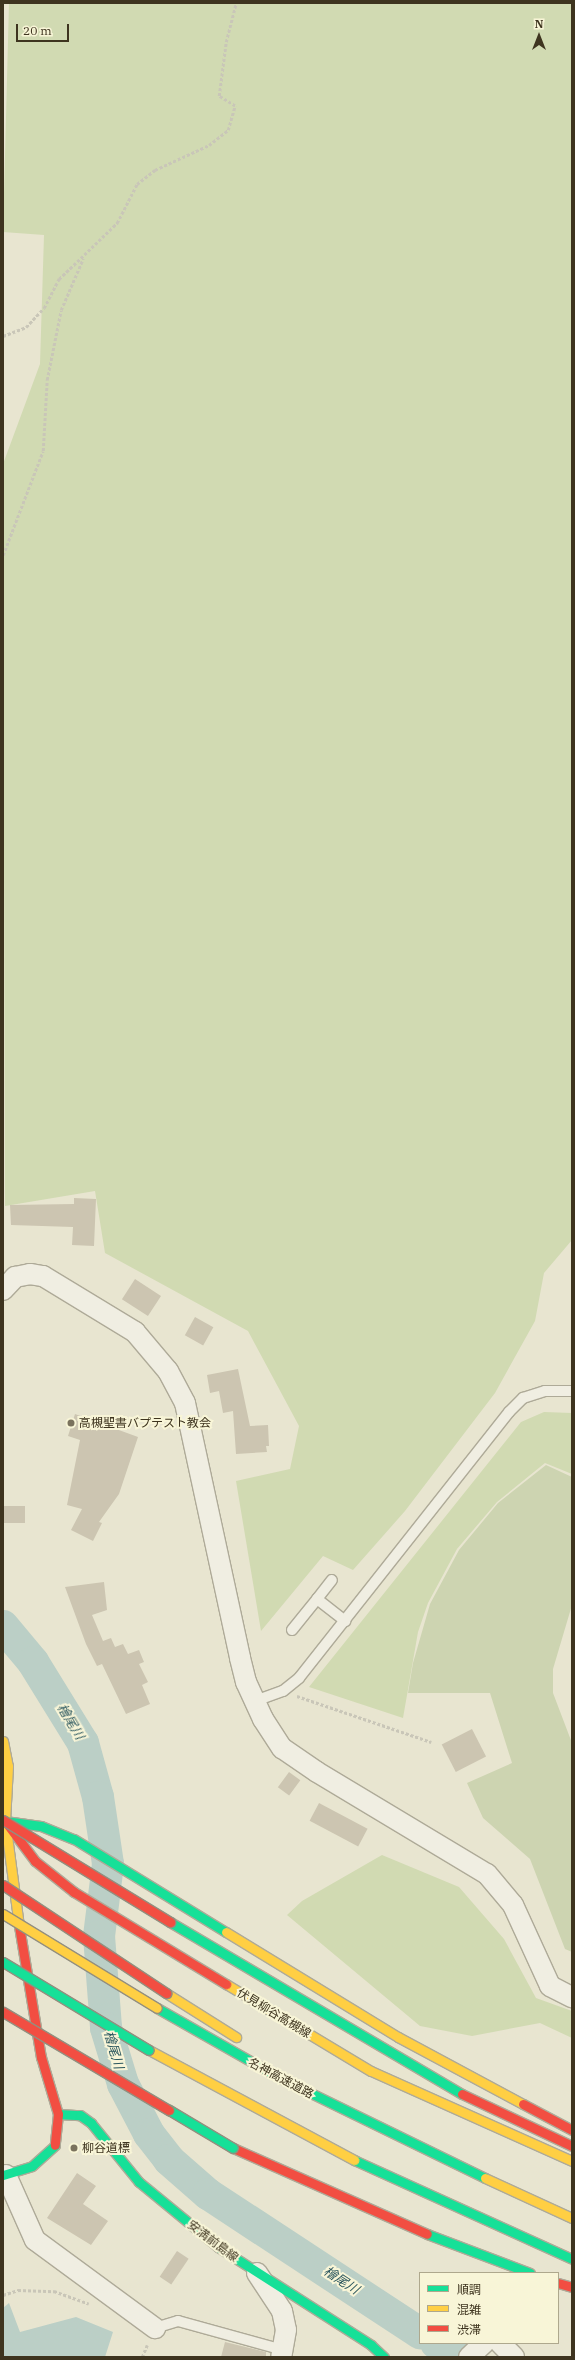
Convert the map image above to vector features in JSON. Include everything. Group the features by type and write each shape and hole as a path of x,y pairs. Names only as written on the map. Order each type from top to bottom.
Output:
{"main road":[{"path":"3,1741 8,1766 4,1820 40,2050 58,2114 55,2147 32,2166 4,2175"},
{"path":"4,1820 41,1826 74,1839 398,2037 572,2130"},
{"path":"4,1820 170,1922 457,2092 572,2146"},
{"name":"伏見柳谷高槻線","path":"4,1820 35,1861 74,1892 135,1930 371,2071 572,2160"},
{"path":"3,1884 166,1993 244,2042"},
{"name":"名神高速道路","path":"3,1914 157,2008 282,2079 415,2146 572,2218"},
{"path":"3,1962 149,2050 267,2115 394,2180 572,2259"},
{"path":"3,2012 233,2148 412,2229 527,2272"},
{"path":"284,2068 415,2146"},
{"name":"安満前島線","path":"58,2114 80,2116 91,2123 139,2182 218,2247 370,2345 384,2357"},
{"path":"559,2283 572,2287"}],"street":[{"path":"3,1290 15,1277 30,1274 43,1276 135,1332 168,1371 185,1403 240,1658 246,1682 263,1719 282,1748 341,1787 487,1874 513,1905 550,1986 572,1997"},
{"path":"4,2175 35,2240 155,2328"},
{"path":"257,2273 282,2311 286,2330 282,2353"},
{"path":"501,2344 514,2357"}],"lane":[{"path":"255,1701 283,1691 300,1678 509,1412 530,1396 545,1391 572,1391"},
{"path":"292,1630 332,1580"},
{"path":"317,1599 345,1621"},
{"path":"155,2328 178,2321 282,2353"}],"path":[{"path":"3,336 26,327 44,308 59,279 84,257 117,223 137,184 155,170 209,145 228,130 235,106 219,96 226,42 236,3"},
{"path":"3,555 43,451 47,380 61,310 84,257"},
{"path":"303,1698 431,1742"},
{"path":"3,2296 18,2290 54,2291 91,2305"}],"green space":[{"path":"9,3 572,3 572,1240 544,1273 535,1321 495,1393 405,1511 353,1570 323,1556 261,1631 236,1481 290,1469 299,1426 248,1331 105,1253 95,1191 5,1206 3,464 40,364 44,235 3,232"},
{"path":"544,1412 572,1413 572,1474 545,1463 497,1502 457,1549 428,1603 418,1632 403,1718 309,1687 521,1422"},
{"path":"546,1465 572,1477 572,1605 553,1669 553,1693 572,1743 572,1952 565,1949 530,1859 483,1818 467,1783 512,1763 490,1693 408,1693 413,1663 430,1604 459,1550 498,1503"},
{"path":"382,1855 459,1887 504,1939 536,1998 572,2011 572,2038 540,2023 472,2036 420,2026 287,1915 302,1901"}],"shaded area":[{"path":"9,2303 20,2332 76,2317 113,2332 105,2357 3,2357 3,2308"}],"building":[{"path":"74,1198 96,1199 94,1246 72,1245 73,1227 11,1225 10,1205 74,1204"},
{"path":"135,1279 161,1296 148,1316 122,1299"},
{"path":"195,1317 213,1327 203,1346 185,1335"},
{"path":"238,1369 250,1426 268,1425 269,1446 266,1446 267,1452 236,1454 233,1411 223,1413 219,1391 210,1393 207,1375"},
{"path":"75,1414 138,1437 119,1494 99,1522 102,1523 93,1541 71,1530 82,1509 67,1505 80,1440 68,1436"},
{"path":"3,1506 25,1506 25,1523 3,1523"},
{"path":"104,1582 107,1610 92,1615 103,1641 111,1638 115,1647 123,1644 128,1654 139,1650 144,1662 139,1664 148,1682 142,1685 150,1704 126,1714 102,1664 97,1666 86,1644 65,1587"},
{"path":"472,1729 486,1757 456,1772 442,1744"},
{"path":"289,1772 300,1780 289,1796 278,1787"},
{"path":"319,1803 368,1829 358,1846 310,1821"},
{"path":"77,2173 96,2186 83,2204 108,2221 91,2245 47,2218"},
{"path":"177,2251 189,2259 171,2285 160,2277"},
{"path":"225,2342 266,2352 266,2357 221,2357"}],"waterway":[{"name":"檜尾川","path":"3,1626 33,1662 83,1743 98,1797 108,1864 99,1936 106,2028 123,2084 149,2134 169,2160 208,2194 419,2332"},
{"name":"檜尾川","path":"438,2344 457,2357"}],"traffic: fast":[{"path":"5,1821 41,1826 74,1839 226,1932"},
{"path":"170,1922 462,2094"},
{"path":"3,1962 149,2050"},
{"path":"157,2008 282,2079 485,2178"},
{"path":"169,2110 233,2148"},
{"path":"58,2114 80,2115 91,2123 139,2182 218,2247 371,2345 384,2357"},
{"path":"3,2175 32,2166 55,2145"},
{"path":"354,2160 572,2259"},
{"path":"427,2234 527,2272"}],"traffic: slow":[{"path":"3,1741 8,1766 5,1821 19,1926"},
{"path":"3,1914 157,2008"},
{"path":"226,1932 398,2037 523,2104"},
{"path":"226,1984 371,2071 572,2161"},
{"path":"166,1993 236,2037"},
{"path":"149,2050 354,2160"},
{"path":"485,2178 572,2218"}],"traffic: jam":[{"path":"3,1820 170,1922"},
{"path":"5,1821 35,1861 74,1892 226,1984"},
{"path":"3,1885 166,1993"},
{"path":"19,1926 41,2057 58,2114 55,2145"},
{"path":"3,2012 169,2110"},
{"path":"462,2094 572,2146"},
{"path":"523,2104 572,2130"},
{"path":"233,2148 427,2234"},
{"path":"559,2283 572,2287"}],"place":[{"name":"高槻聖書バプテスト教会","path":"71,1423"},
{"name":"柳谷道標","path":"74,2148"}]}
